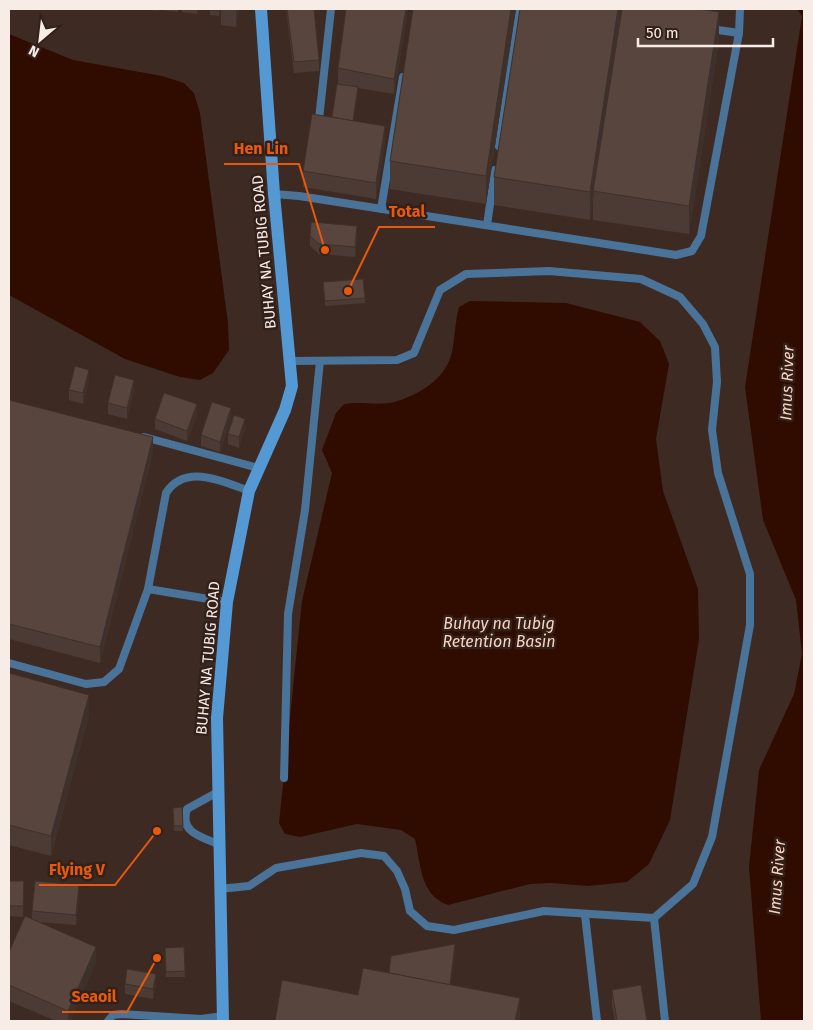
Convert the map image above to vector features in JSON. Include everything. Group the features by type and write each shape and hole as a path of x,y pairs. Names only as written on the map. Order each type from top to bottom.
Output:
{"main road":[{"name":"BUHAY NA TUBIG ROAD","path":"222,1019 216,793 217,718 226,602 249,491 285,410 292,386 274,194 261,9"}],"lane":[{"path":"319,118 331,9"},
{"path":"497,156 519,9"},
{"path":"274,194 676,255 692,251 701,236 739,33 740,9"},
{"path":"702,28 739,33"},
{"path":"381,209 405,66"},
{"path":"487,225 496,166"},
{"path":"219,889 249,886 276,868 361,853 384,856 397,870 405,889 410,911 427,926 454,930 544,911 654,918 692,884 712,837 750,625 750,574 718,473 712,430 717,382 715,347 703,324 680,297 641,279 549,270 466,274 440,290 414,354 397,360 291,361"},
{"path":"284,778 288,614 305,510 320,361"},
{"path":"134,434 258,468"},
{"path":"9,663 86,684 104,682 119,669 148,589 166,493 172,484 182,477 212,477 249,491"},
{"path":"148,589 226,602"},
{"path":"216,793 188,809 185,816 186,824 191,832 218,844"},
{"path":"585,915 597,1021"},
{"path":"654,918 666,1021"},
{"path":"108,1021 113,1015 121,1014 222,1019"}],"water":[{"name":"Imus River","path":"797,9 804,9 804,1021 761,1021 749,867 759,770 794,694 802,654 796,600 763,520 745,387 802,16"},
{"path":"9,34 73,60 162,76 184,83 194,93 200,113 228,323 229,350 213,373 200,380 180,377 125,359 9,295"},
{"name":"Buhay na Tubig Retention Basin","path":"470,301 566,303 640,322 660,341 669,364 656,439 663,491 698,589 699,639 670,820 649,864 627,882 588,886 551,883 530,884 448,905 432,894 427,887 423,878 415,839 401,830 357,824 300,837 285,834 279,823 302,601 332,473 322,450 336,413 344,404 382,404 394,402 413,395 438,378 449,362 452,352 459,307"}],"building":[{"path":"287,9 314,9 319,60 294,62"},
{"path":"346,9 406,9 394,79 338,68"},
{"path":"413,9 511,9 486,176 390,161"},
{"path":"520,9 618,9 590,192 494,177"},
{"path":"622,9 698,9 719,12 689,206 593,191"},
{"path":"337,84 358,87 353,121 332,117"},
{"path":"312,114 385,126 376,183 303,171"},
{"path":"311,222 357,226 355,247 319,244 310,236"},
{"path":"363,279 365,298 325,301 323,282"},
{"path":"75,366 89,370 83,393 69,390"},
{"path":"115,375 134,380 127,408 108,403"},
{"path":"164,393 197,404 187,431 155,419"},
{"path":"9,400 153,437 100,647 9,624"},
{"path":"212,402 231,408 220,442 201,435"},
{"path":"234,415 245,419 239,437 228,434"},
{"path":"9,673 89,695 51,836 9,825"},
{"path":"182,807 183,826 174,826 173,808"},
{"path":"9,881 24,881 23,906 9,906"},
{"path":"35,881 79,885 76,915 32,911"},
{"path":"25,916 96,947 68,1011 9,985 9,952"},
{"path":"455,944 450,985 389,973 391,956"},
{"path":"184,947 185,971 166,972 165,948"},
{"path":"363,968 520,998 515,1021 275,1021 282,980 358,995"},
{"path":"127,969 156,974 153,989 125,984"},
{"path":"641,985 647,1021 617,1021 612,990"}],"place":[{"name":"Hen Lin","path":"325,250"},
{"name":"Total","path":"348,291"},
{"name":"Flying V","path":"157,831"},
{"name":"Seaoil","path":"157,958"}]}
